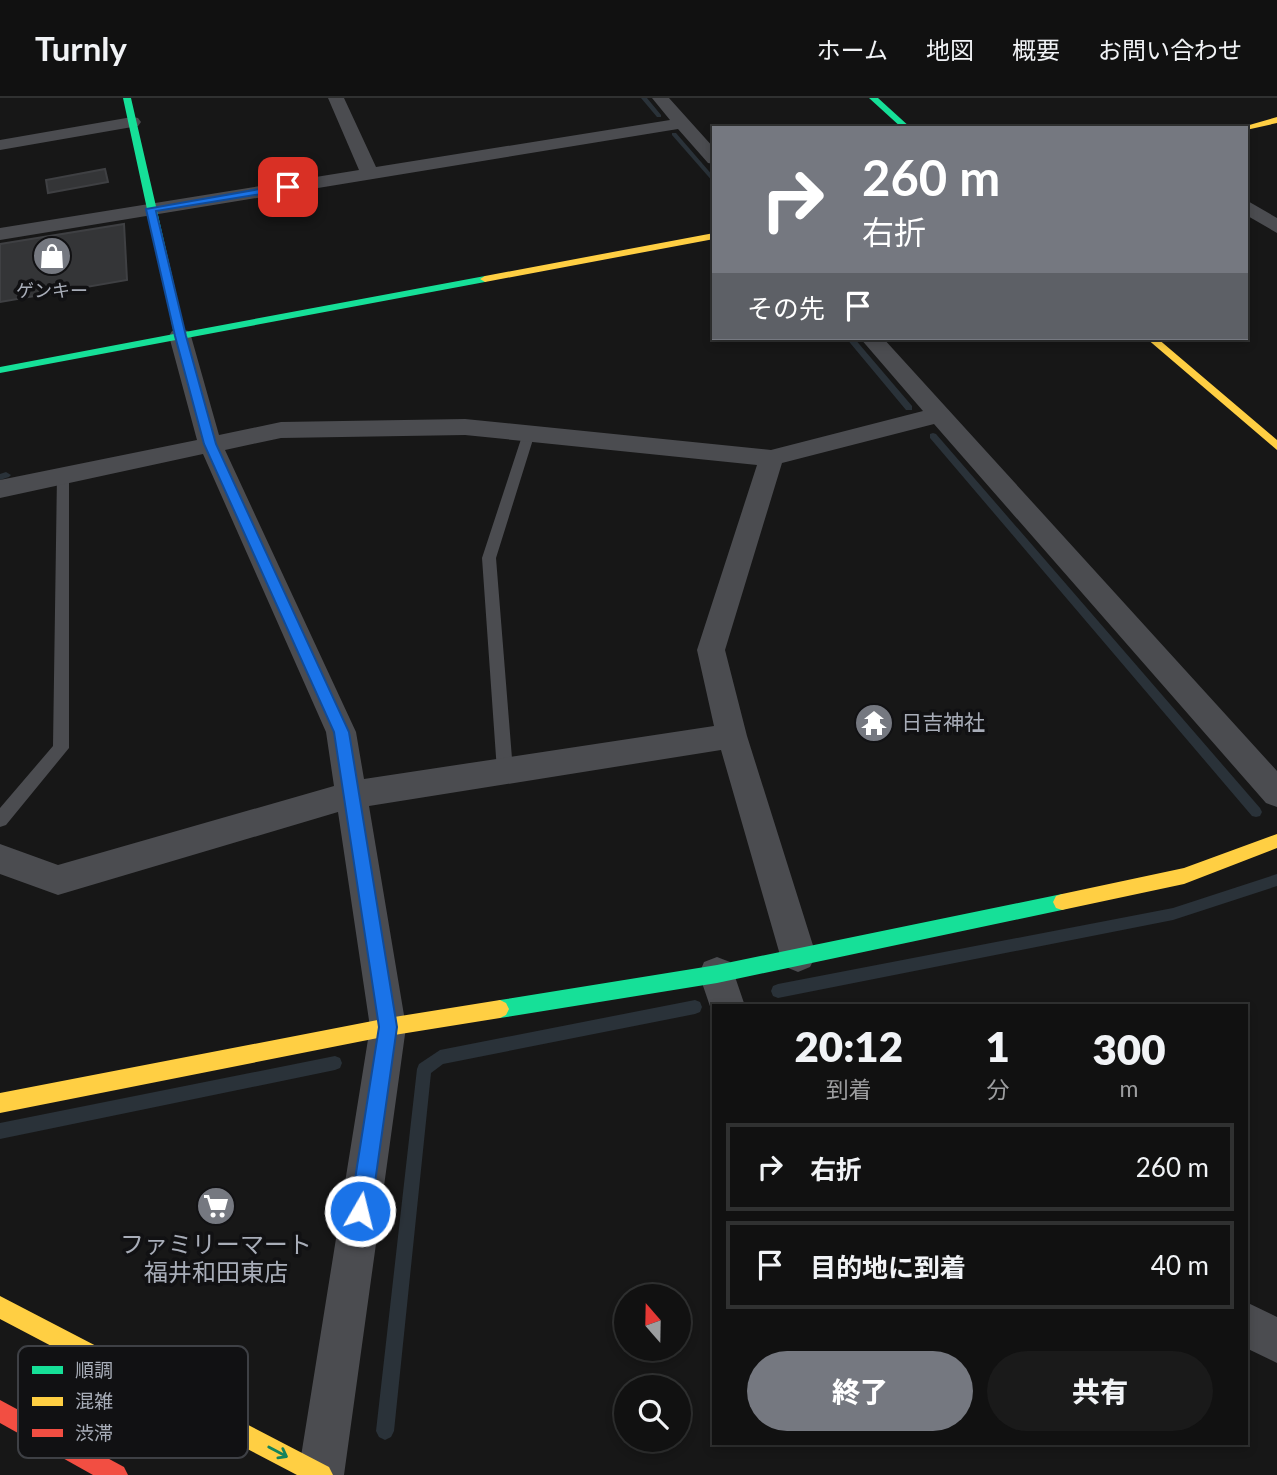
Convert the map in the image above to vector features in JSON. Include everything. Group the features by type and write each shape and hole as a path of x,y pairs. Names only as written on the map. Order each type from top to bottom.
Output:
{"main road":[{"path":"127,98 180,336"},
{"path":"873,98 905,126"},
{"path":"1248,127 1277,120"},
{"path":"0,370 712,236"},
{"path":"1153,340 1277,446"},
{"path":"0,1103 388,1027 722,990 798,955 1184,876 1277,841"},
{"path":"0,1307 75,1346"},
{"path":"0,1411 18,1421"},
{"path":"248,1437 321,1475"},
{"path":"85,1458 116,1475"}],"street":[{"path":"336,98 370,174"},
{"path":"660,98 712,157"},
{"path":"0,145 132,122"},
{"path":"0,234 682,123"},
{"path":"1261,210 1277,227"},
{"path":"180,336 210,444 341,732 388,1027 321,1475"},
{"path":"874,340 1277,793"},
{"path":"0,489 281,430 465,427 771,458 939,415"},
{"path":"771,458 711,650 732,736 798,955"},
{"path":"0,859 58,880 350,795 732,736"},
{"path":"1248,1325 1277,1341"}],"lane":[{"path":"505,771 489,558 529,433"},
{"path":"0,820 61,748 63,475"}],"building":[{"path":"105,169 108,182 48,193 46,180"},
{"path":"124,224 127,280 0,302 0,244"}],"waterway":[{"path":"644,98 659,116"},
{"path":"674,134 712,179"},
{"path":"852,340 909,408"},
{"path":"933,436 1256,812"},
{"path":"0,477 6,475"},
{"path":"778,991 1173,914 1277,880"},
{"path":"385,1431 424,1069 440,1057 695,1007"},
{"path":"0,1131 335,1063"}],"traffic: fast":[{"path":"127,98 180,336"},
{"path":"873,98 905,126"},
{"path":"0,370 485,279"},
{"path":"500,1009 717,974 1062,902"}],"traffic: slow":[{"path":"1248,127 1277,120"},
{"path":"485,279 712,236"},
{"path":"1153,340 1277,446"},
{"path":"1062,902 1184,876 1277,841"},
{"path":"0,1103 388,1027 500,1009"},
{"path":"0,1307 75,1346"},
{"path":"248,1437 321,1475"}],"traffic: jam":[{"path":"0,1411 18,1421"},
{"path":"85,1458 116,1475"}],"place":[{"name":"ゲンキー","path":"52,256"},
{"name":"日吉神社","path":"874,723"},
{"name":"ファミリーマート 福井和田東店","path":"216,1206"}],"route":[{"path":"288,187 151,209 180,336 210,444 341,732 388,1027 360,1211"}]}
